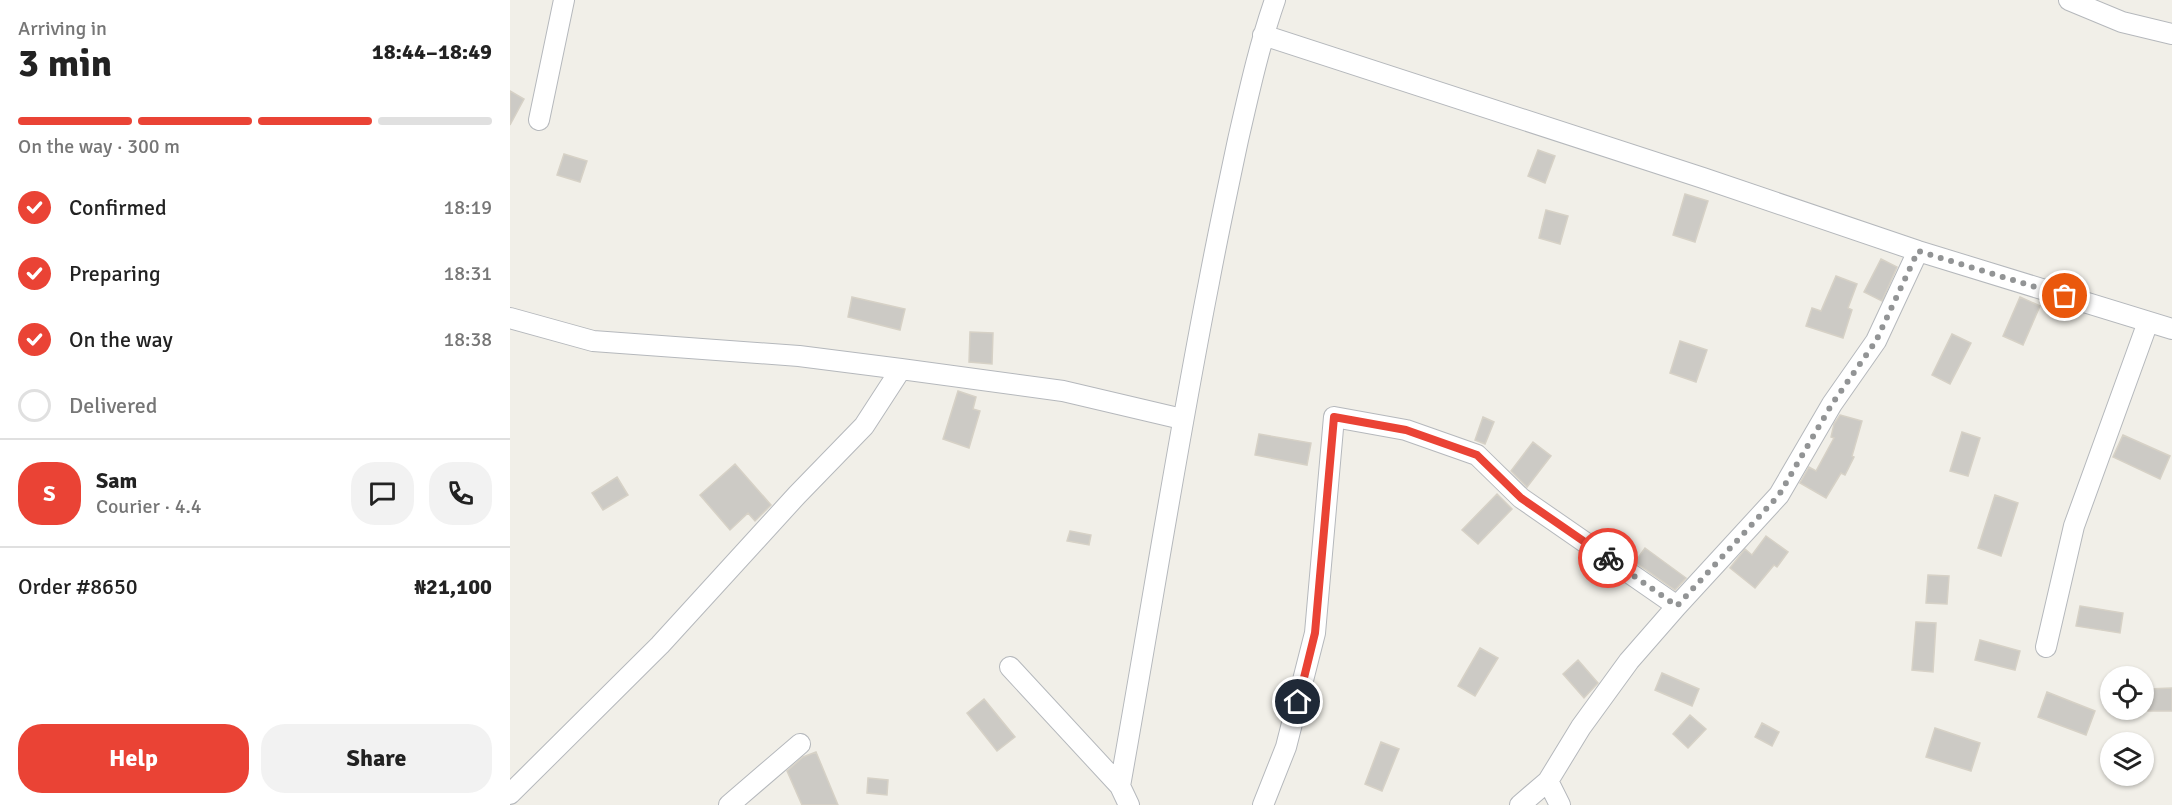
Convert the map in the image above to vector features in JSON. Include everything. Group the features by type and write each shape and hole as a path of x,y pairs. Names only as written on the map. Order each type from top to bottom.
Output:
{"street":[{"path":"539,120 564,0"},
{"path":"1120,786 1155,592 1182,419 1225,196 1263,35 1275,0"},
{"path":"2069,0 2122,22 2172,34"},
{"path":"1263,35 1703,178 1918,251 2172,329"},
{"path":"1520,805 1548,781 1581,727 1629,662 1779,495 1832,404 1876,341 1918,251"},
{"path":"510,318 593,341 799,356 901,369 1063,391 1182,419"},
{"path":"2046,647 2074,526 2148,322"},
{"path":"510,794 660,645 797,495 864,426 901,369"},
{"path":"1263,805 1286,747 1315,633 1334,417 1406,430 1477,455 1521,498 1677,606"},
{"path":"1010,667 1120,786 1130,805"},
{"path":"729,805 800,744"},
{"path":"1548,781 1560,805"}],"building":[{"path":"510,91 524,99 510,125"},
{"path":"1538,150 1555,156 1545,183 1528,176"},
{"path":"564,154 587,161 580,182 557,175"},
{"path":"1685,194 1708,201 1695,242 1673,235"},
{"path":"1546,210 1568,216 1560,244 1539,238"},
{"path":"1881,259 1897,267 1882,301 1864,292"},
{"path":"1836,276 1857,284 1848,308 1852,310 1843,338 1806,326 1812,308 1821,311"},
{"path":"852,297 905,309 900,330 848,317"},
{"path":"2020,297 2040,306 2023,345 2003,336"},
{"path":"970,332 993,333 992,364 969,362"},
{"path":"1952,334 1971,343 1950,384 1932,375"},
{"path":"1680,341 1707,350 1696,382 1670,373"},
{"path":"958,391 976,397 973,409 980,411 969,448 943,439"},
{"path":"1840,415 1862,421 1852,456 1854,457 1845,475 1841,473 1826,498 1800,483 1809,467 1816,471 1834,438 1831,437 1834,424"},
{"path":"1483,417 1494,422 1485,444 1475,440"},
{"path":"1962,432 1980,438 1968,476 1950,471"},
{"path":"1259,434 1311,443 1307,465 1255,455"},
{"path":"2123,435 2170,456 2160,479 2113,457"},
{"path":"1533,442 1551,456 1527,487 1511,471"},
{"path":"735,464 771,505 755,521 748,513 730,530 700,495"},
{"path":"617,477 628,495 603,510 592,493"},
{"path":"1497,494 1512,509 1478,544 1462,530"},
{"path":"1995,495 2018,503 2001,556 1978,548"},
{"path":"1070,531 1091,535 1089,545 1067,541"},
{"path":"1766,536 1788,552 1777,567 1774,565 1755,588 1730,568 1745,549 1752,555"},
{"path":"1645,548 1686,578 1675,590 1635,562"},
{"path":"1928,575 1949,576 1947,604 1926,603"},
{"path":"2080,606 2123,613 2120,633 2076,626"},
{"path":"1916,622 1936,623 1933,672 1912,670"},
{"path":"1980,640 2020,651 2015,670 1975,660"},
{"path":"1480,648 1498,658 1475,696 1458,686"},
{"path":"1578,660 1598,683 1584,698 1563,674"},
{"path":"1662,673 1699,689 1692,706 1655,690"},
{"path":"2172,688 2172,711 2154,711 2154,689"},
{"path":"2047,692 2095,711 2086,735 2038,717"},
{"path":"984,699 1015,737 997,751 967,713"},
{"path":"1690,715 1706,729 1688,748 1673,734"},
{"path":"1762,723 1779,732 1772,746 1755,737"},
{"path":"1935,728 1980,743 1971,771 1926,757"},
{"path":"1381,742 1399,749 1382,791 1365,784"},
{"path":"816,752 838,805 802,805 787,771 803,757"},
{"path":"868,778 888,780 887,795 867,793"}],"way so far":[{"path":"1608,558 1677,606 1779,495 1832,404 1876,341 1918,251 2065,296"}],"route":[{"path":"1298,702 1315,633 1334,417 1406,430 1477,455 1521,498 1608,558"}]}
